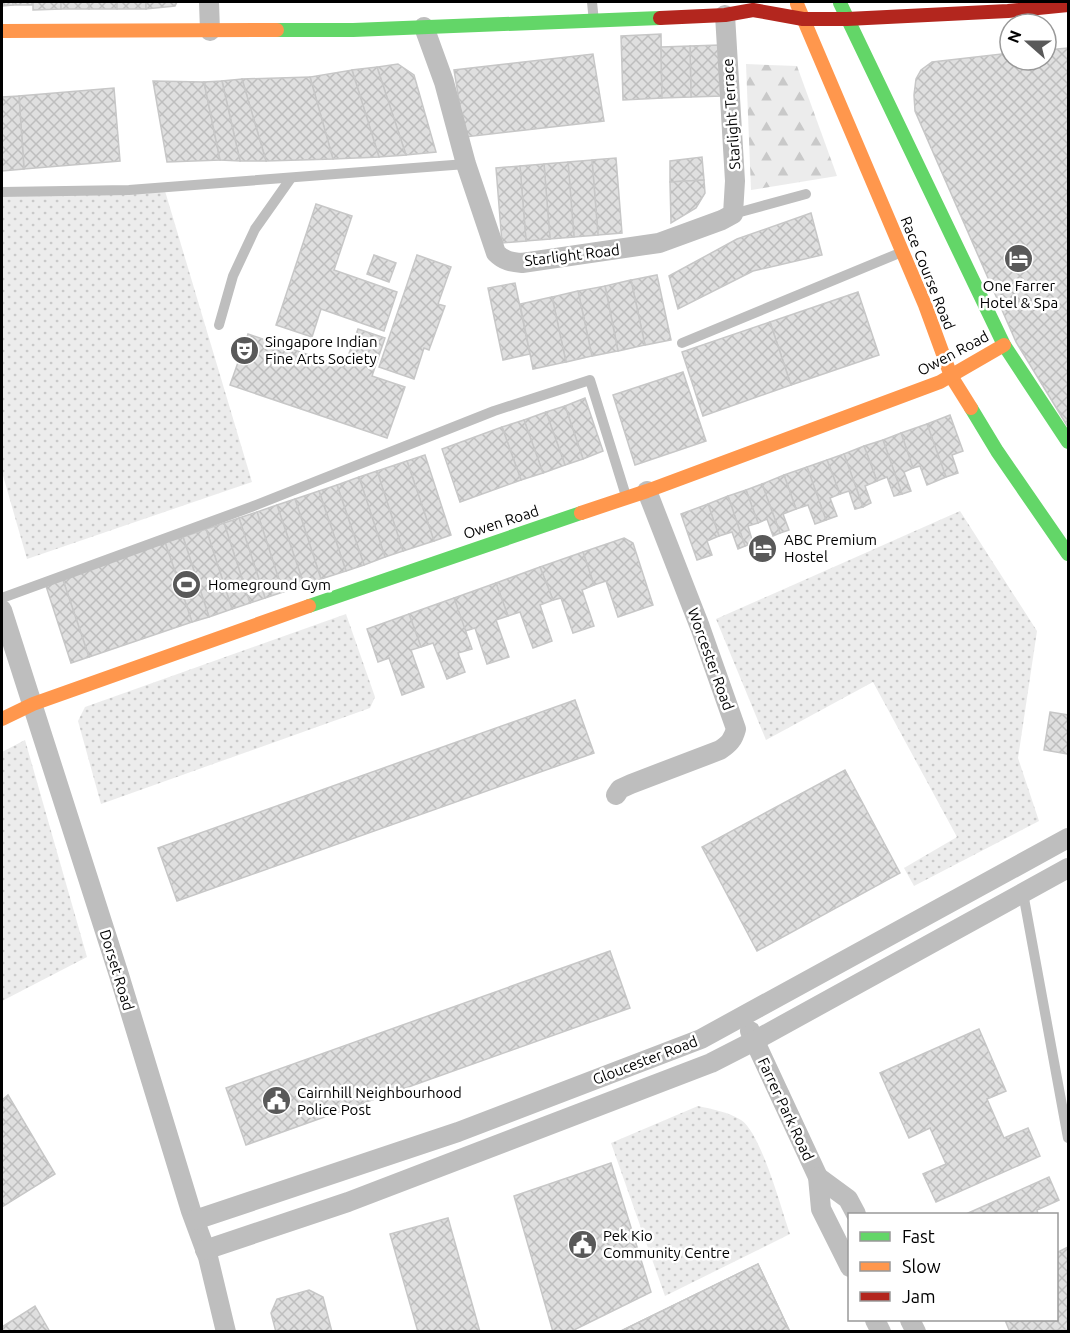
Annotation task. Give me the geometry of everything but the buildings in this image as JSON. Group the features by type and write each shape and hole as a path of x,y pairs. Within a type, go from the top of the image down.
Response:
{"street":[{"path":"209,2 210,31"},
{"path":"753,10 766,2"},
{"name":"Race Course Road","path":"796,2 902,252 951,376 998,451 1068,554"},
{"path":"839,2 1004,345 1068,442"},
{"path":"2,31 210,31 424,27 594,22 725,15 753,10 803,19 847,19 1008,11 1068,5"},
{"name":"Starlight Terrace","path":"725,15 735,182 733,214"},
{"name":"Starlight Road","path":"424,27 444,82 466,164 496,253 502,258 522,263 659,243 733,214"},
{"name":"Owen Road","path":"2,719 33,704 460,553 648,491 929,386 1004,345"},
{"name":"Worcester Road","path":"616,795 620,789 631,784 729,745 736,729 648,491"},
{"name":"Dorset Road","path":"2,610 205,1250 226,1332"},
{"name":"Gloucester Road","path":"195,1220 458,1132 701,1039 1068,838"},
{"name":"Gloucester Road","path":"205,1250 332,1207 711,1062 754,1041 1068,868"},
{"name":"Farrer Park Road","path":"744,1016 818,1177 821,1209 848,1265"},
{"name":"Farrer Park Road","path":"818,1177 848,1200 855,1213"}],"lane":[{"path":"592,2 594,22"},
{"path":"2,192 129,190 466,164"},
{"path":"219,325 233,276 255,229 291,178"},
{"name":"Starlight Road","path":"733,214 806,194"},
{"path":"682,344 902,252"},
{"path":"2,598 250,507 494,411 590,380 627,498"},
{"path":"1023,893 1068,1138"}],"green space":[{"path":"746,64 797,66 837,176 751,190"},
{"path":"165,191 252,482 27,559 2,472 2,197"},
{"path":"960,511 1037,631 1018,758 1039,821 914,886 904,868 957,837 873,682 766,740 716,619"},
{"path":"346,614 375,697 370,708 101,804 78,721 85,707"},
{"path":"25,740 87,957 2,1001 2,752"},
{"path":"698,1106 731,1115 741,1120 748,1128 763,1155 790,1234 665,1296 611,1143"}],"traffic: fast":[{"path":"840,3 1004,345 1068,442"},
{"path":"277,30 353,30 660,18"},
{"path":"971,408 997,451 1068,554"},
{"path":"309,606 581,513"}],"traffic: slow":[{"path":"797,4 925,305 951,376 971,408"},
{"path":"2,31 277,30"},
{"path":"581,513 647,491 940,382 1004,345"},
{"path":"2,719 33,704 309,606"}],"traffic: jam":[{"path":"660,18 725,15 753,10 803,19 847,19 1008,11 1068,5"}],"place":[{"name":"One Farrer Hotel & Spa","path":"1019,258"},
{"name":"Singapore Indian Fine Arts Society","path":"244,350"},
{"name":"ABC Premium Hostel","path":"763,548"},
{"name":"Homeground Gym","path":"187,584"},
{"name":"Cairnhill Neighbourhood Police Post","path":"276,1101"},
{"name":"Pek Kio Community Centre","path":"582,1244"}]}
